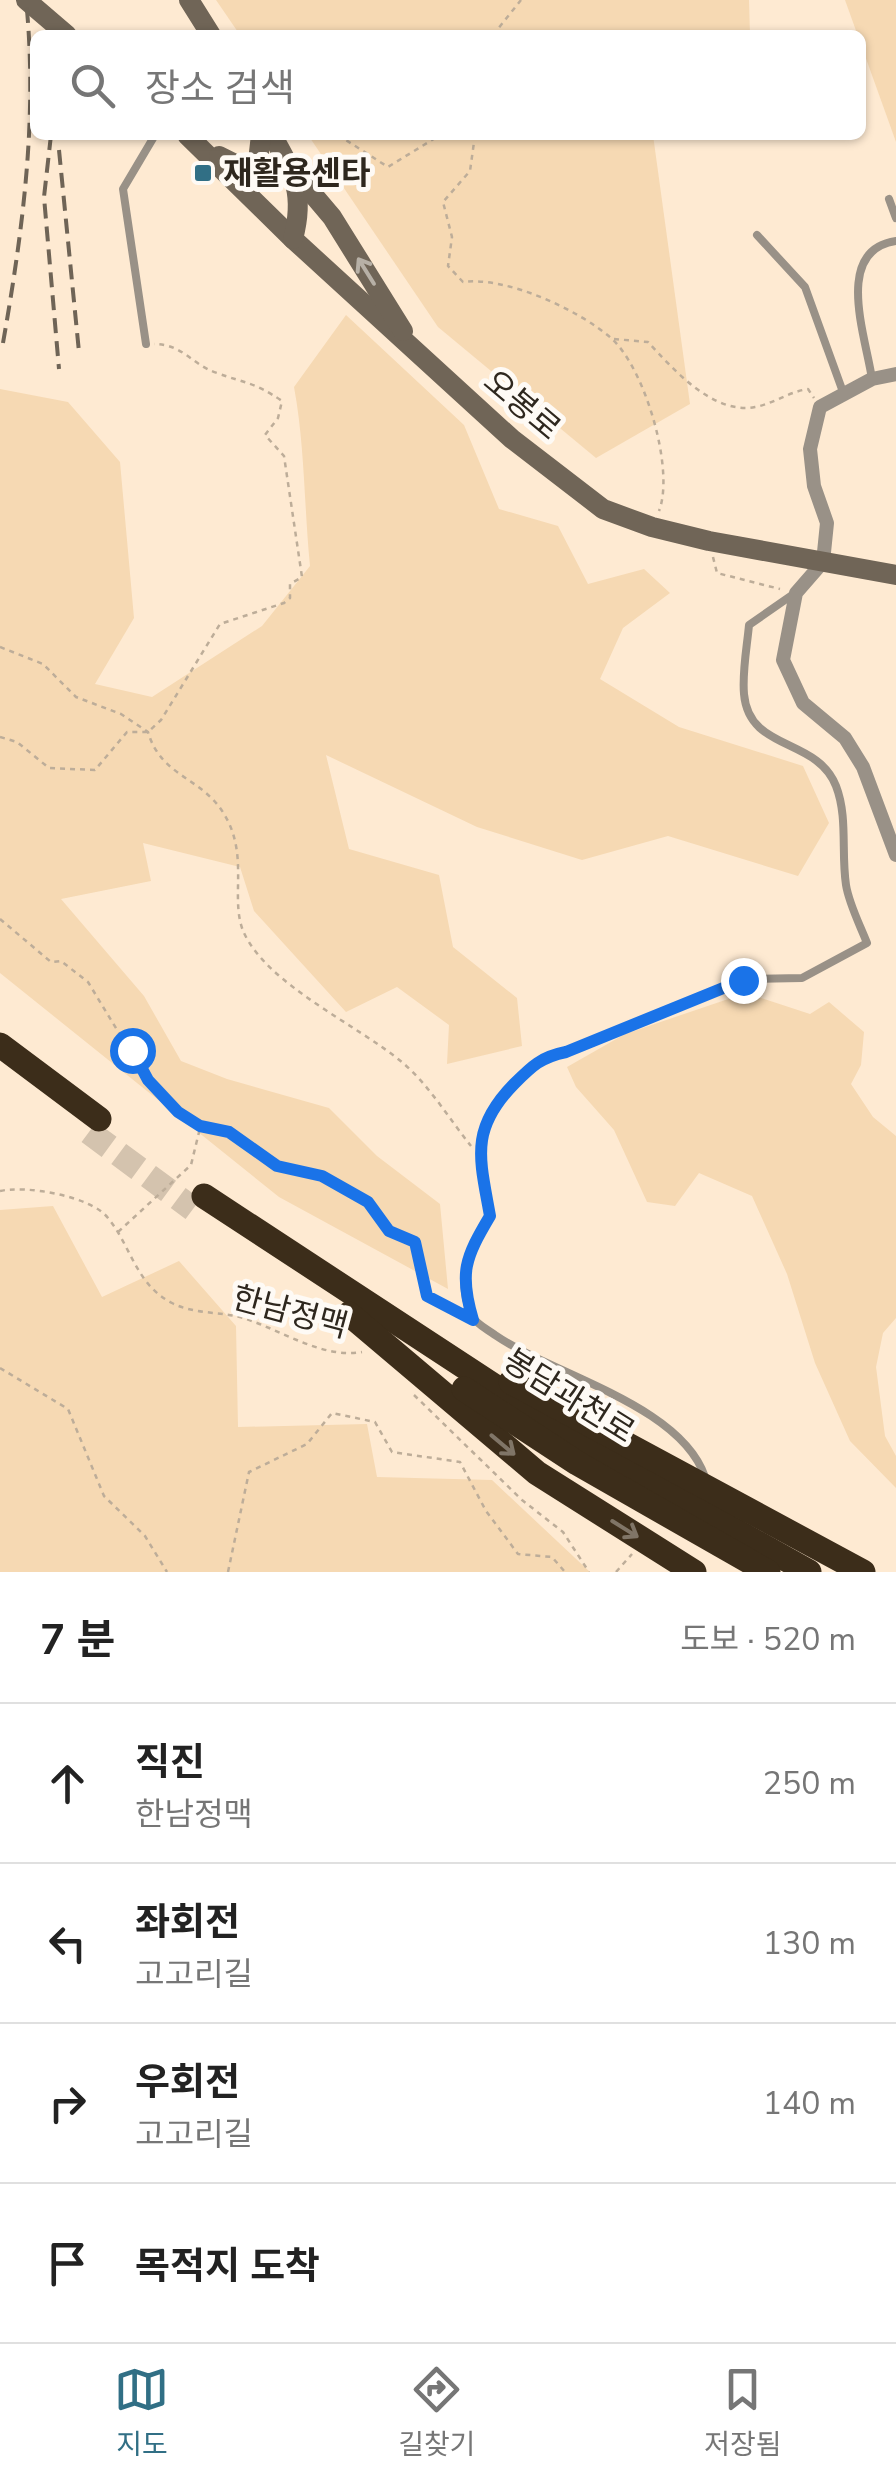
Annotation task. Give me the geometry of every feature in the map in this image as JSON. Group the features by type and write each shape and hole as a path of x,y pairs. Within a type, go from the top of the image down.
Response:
{"highway":[{"path":"0,1044 94,1125 0,1066"},
{"name":"봉담과천로","path":"198,1203 583,1456 768,1572"},
{"path":"353,1307 620,1439 863,1572"},
{"path":"353,1307 556,1486 689,1563"},
{"name":"봉담과천로","path":"583,1456 809,1572"}],"street":[{"path":"26,0 62,30"},
{"path":"189,0 207,30"},
{"path":"194,141 239,166 258,161 260,140"},
{"path":"275,140 292,171 332,216 417,354"},
{"name":"오봉로","path":"194,141 292,239 512,440 604,508 652,527 896,575"},
{"path":"292,171 301,209 292,239"},
{"path":"896,374 842,392 820,407 810,448 814,486 827,522 823,562 796,593 784,660 803,703 845,738 862,766 896,856"},
{"path":"706,1482 878,1572"}],"lane":[{"path":"146,344 123,190 152,140"},
{"path":"889,200 896,218"},
{"path":"757,235 804,287 842,392"},
{"path":"872,379 857,307 858,282 868,254 879,243 896,241"},
{"path":"690,1536 706,1482 699,1459 644,1409 507,1343 473,1320 462,1284 470,1250 490,1216 480,1157 482,1125 540,1058 566,1052 743,980 802,978 867,943 846,887 844,822 836,784 814,755 766,738 752,724 744,695 749,625 796,593"},
{"path":"678,1572 689,1563"}],"path":[{"path":"497,30 520,0"},
{"path":"346,140 388,167 432,140"},
{"path":"473,140 470,170 444,202 452,236 448,266 463,282 489,278 534,294 612,339 636,372 662,442 664,496 652,527"},
{"path":"612,339 648,342 674,370 718,403 754,408 784,392 808,389 820,407"},
{"path":"0,737 17,742 49,768 95,770 127,732 148,732 161,720 220,624 290,598 290,584 302,577 284,456 265,434 278,418 282,401 252,380 214,373 174,344 146,344"},
{"path":"0,647 43,664 76,697 121,714 148,732 155,754 216,800 237,834 243,931 252,944 281,980 406,1065 480,1157"},
{"path":"0,920 51,962 72,967 88,982 164,1100 200,1126 229,1132 277,1166 322,1176 368,1202 389,1231 415,1242 427,1296 473,1320"},
{"path":"118,1232 191,1166 200,1126"},
{"name":"한남정맥","path":"0,1191 17,1187 64,1196 105,1214 135,1270 171,1302 222,1316 242,1317 331,1350 348,1354 366,1351"},
{"path":"0,1368 68,1410 104,1496 144,1536 167,1572"},
{"path":"409,1390 522,1500 563,1532 589,1572"},
{"path":"228,1572 249,1472 307,1444 332,1413 374,1422 392,1452 460,1462 486,1511 518,1554 552,1557 564,1572"},
{"path":"616,1572 633,1553 644,1562"}],"shaded area":[{"path":"216,0 749,0 750,30 237,30"},
{"path":"845,0 896,0 896,142 866,58 866,30 856,30"},
{"path":"311,140 654,140 690,404 596,458 438,327"},
{"path":"346,315 464,425 499,509 558,526 588,584 644,569 670,593 623,628 600,679 679,727 803,766 829,823 798,876 668,836 582,860 477,827 326,755 349,849 439,875 453,947 517,998 522,1046 447,1064 449,1025 397,987 346,1012 254,911 240,867 143,843 151,881 61,899 144,996 181,1061 227,1079 329,1108 377,1156 440,1204 448,1289 279,1197 0,973 0,389 68,402 120,462 134,618 95,684 152,697 262,626 310,566 294,387"},
{"path":"746,993 810,1014 829,1002 864,1032 861,1065 851,1084 873,1117 896,1136 896,1318 883,1333 876,1367 885,1436 896,1456 896,1488 850,1441 815,1363 787,1274 752,1196 699,1173 675,1206 647,1202 614,1130 576,1087 567,1067 625,1034"},
{"path":"53,1206 102,1297 179,1261 236,1326 238,1427 367,1424 377,1477 492,1480 590,1572 0,1572 0,1210"}],"tunnel":[{"path":"89,1132 193,1209"}],"railway":[{"path":"3,343 17,258 29,129 26,0"},
{"path":"50,140 44,197 59,369"},
{"path":"59,150 79,352"}],"place":[{"name":"재활용센타","path":"203,173"}],"route":[{"path":"132,1050 148,1080 178,1112 200,1126 229,1132 277,1166 322,1176 368,1202 389,1231 415,1242 427,1296 473,1320 462,1284 470,1250 490,1216 480,1157 482,1125 505,1094 540,1058 566,1052 743,980"}]}
